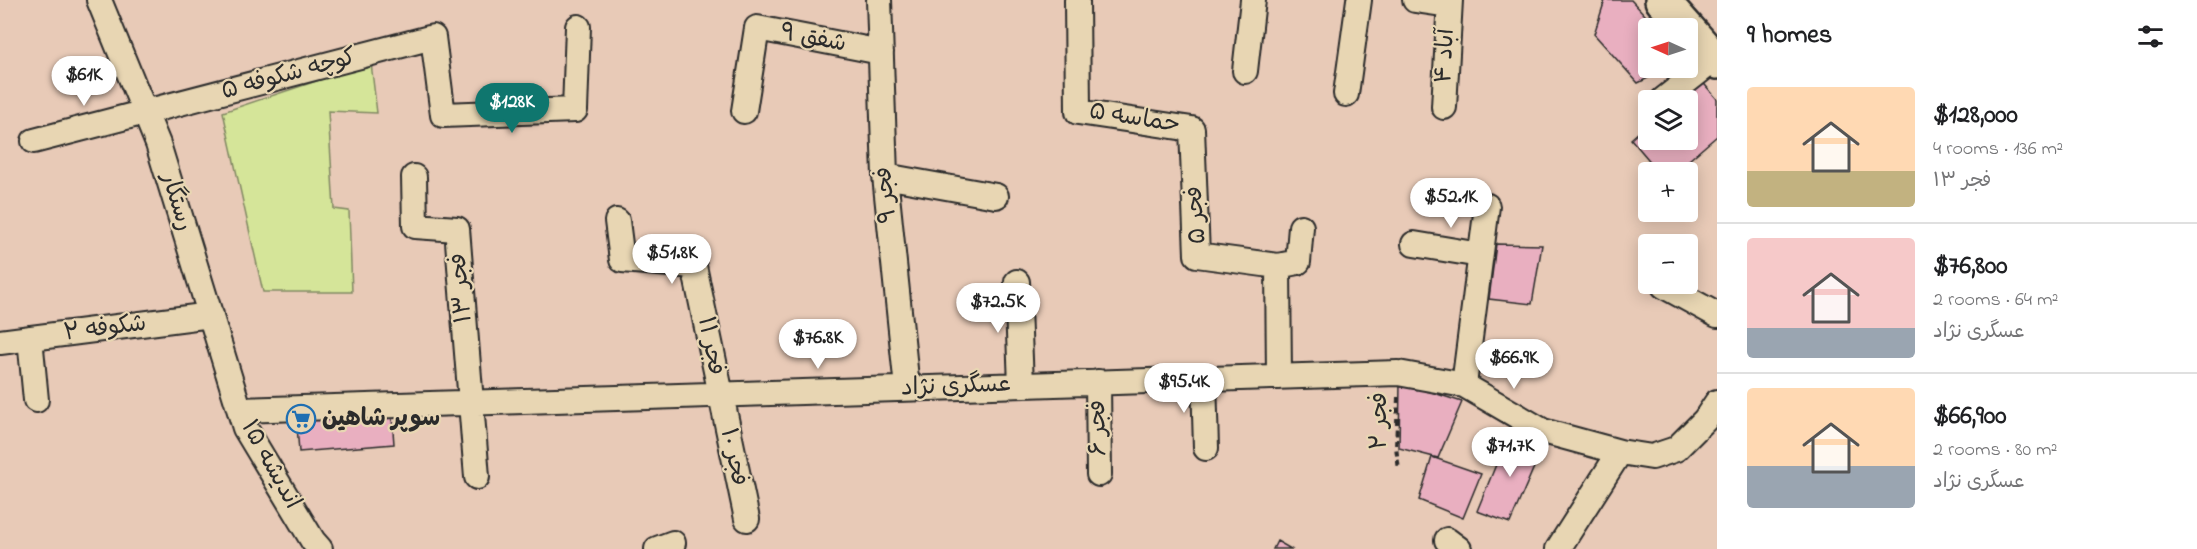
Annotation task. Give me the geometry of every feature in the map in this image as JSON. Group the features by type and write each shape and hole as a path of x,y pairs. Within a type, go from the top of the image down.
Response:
{"main road":[{"path":"1662,0 1678,18"},
{"path":"1686,0 1687,18"},
{"path":"1698,41 1716,61"}],"street":[{"name":"رستگار","path":"99,0 158,144 240,410"},
{"name":"فجر ۹","path":"879,0 885,176 907,388"},
{"name":"حماسه ۵","path":"1077,0 1078,112 1192,129"},
{"path":"1245,71 1253,0"},
{"path":"1347,94 1359,0"},
{"path":"1415,0 1449,2"},
{"name":"آباد ۴","path":"1443,106 1449,2"},
{"name":"کوچه شکوفه ۵","path":"34,141 433,37 443,116 575,110 578,27"},
{"name":"شفق ۹","path":"744,111 757,28 881,52"},
{"path":"1677,90 1716,61"},
{"name":"فجر ۵","path":"1192,129 1197,255 1278,266"},
{"path":"885,176 996,196"},
{"name":"فجر ۱۳","path":"414,177 415,226 457,229 472,402"},
{"path":"1464,385 1486,206"},
{"name":"فجر ۱۱","path":"617,221 622,260 694,266 720,394"},
{"path":"1279,377 1278,266 1298,262 1301,227"},
{"path":"1414,244 1480,255"},
{"path":"1017,282 1021,385"},
{"path":"1679,294 1717,315"},
{"name":"شکوفه ۲","path":"0,342 211,315"},
{"path":"30,338 36,400"},
{"name":"عسگری نژاد","path":"240,410 1398,373 1464,385 1543,431 1620,452 1652,457 1676,448 1713,418"},
{"path":"1204,379 1206,448"},
{"name":"فجر ۶","path":"1098,382 1099,474"},
{"name":"فجر ۱۰","path":"720,394 747,519"},
{"path":"472,402 477,477"},
{"name":"اندیشه ۱۵","path":"240,410 245,428 320,549"},
{"path":"1558,549 1620,452"}],"path":[{"name":"فجر ۲","path":"1398,373 1396,447 1399,470"}],"green space":[{"path":"371,63 377,113 328,111 334,209 349,211 352,292 263,292 223,112"}],"building":[{"path":"1605,0 1631,0 1648,18 1638,18 1638,78 1648,78 1638,83 1594,34"},
{"path":"1700,79 1717,99 1717,136 1687,162 1651,162 1640,150 1698,150 1698,90 1687,90"},
{"path":"1638,133 1638,147 1631,139"},
{"path":"1496,244 1542,245 1532,304 1489,299"},
{"path":"1400,382 1462,402 1438,458 1399,448"},
{"path":"391,405 394,444 299,452 296,412"},
{"path":"1509,433 1544,444 1510,523 1477,511"},
{"path":"1432,457 1481,474 1463,518 1419,500"},
{"path":"1277,541 1291,549 1273,549"}],"place":[{"name":"سوپر شاهین","path":"301,419"}]}
